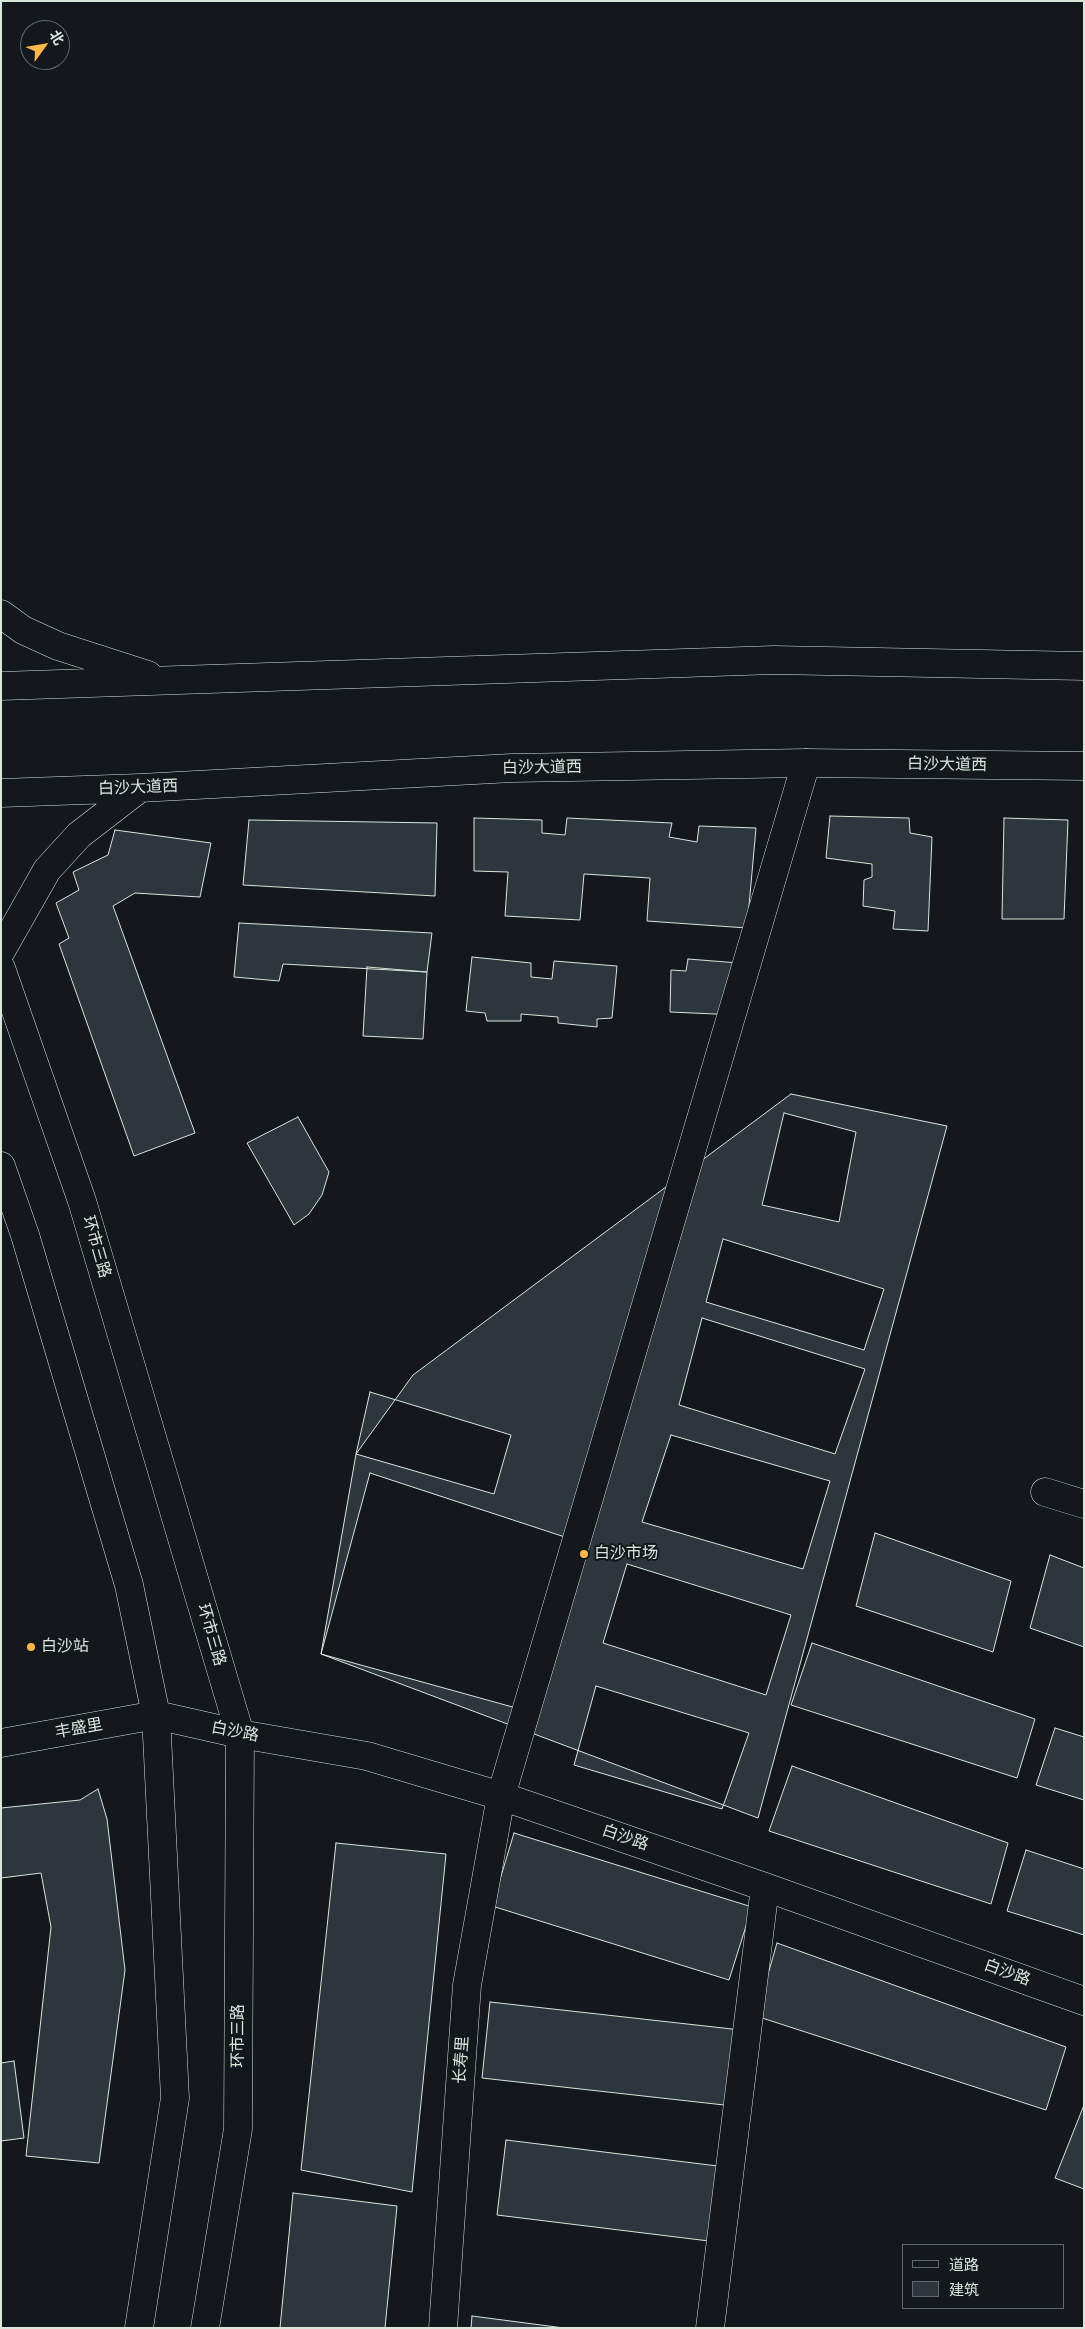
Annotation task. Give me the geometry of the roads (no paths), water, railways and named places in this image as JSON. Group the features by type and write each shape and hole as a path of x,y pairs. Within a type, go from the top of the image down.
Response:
{"main road":[{"path":"1,614 23,630 58,646 168,681"},
{"path":"1,686 774,660 1084,666"},
{"name":"白沙大道西","path":"1,793 140,788 512,768 806,763 1084,766"},
{"name":"长寿里","path":"443,2328 467,1985 501,1796 806,763"},
{"path":"1,951 46,870 79,835 140,788"},
{"name":"环市三路","path":"1,968 82,1201 240,1734 238,2130 205,2328"},
{"path":"1,1166 25,1235 129,1585 156,1715 175,2098 139,2328"},
{"path":"1045,1492 1084,1504"},
{"name":"白沙路","path":"156,1715 240,1734 367,1756 501,1796 1084,2000"},
{"name":"丰盛里","path":"1,1743 156,1715"},
{"path":"710,2328 765,1887"}],"place":[{"name":"白沙市场","path":"584,1554"},
{"name":"白沙站","path":"31,1647"}]}
